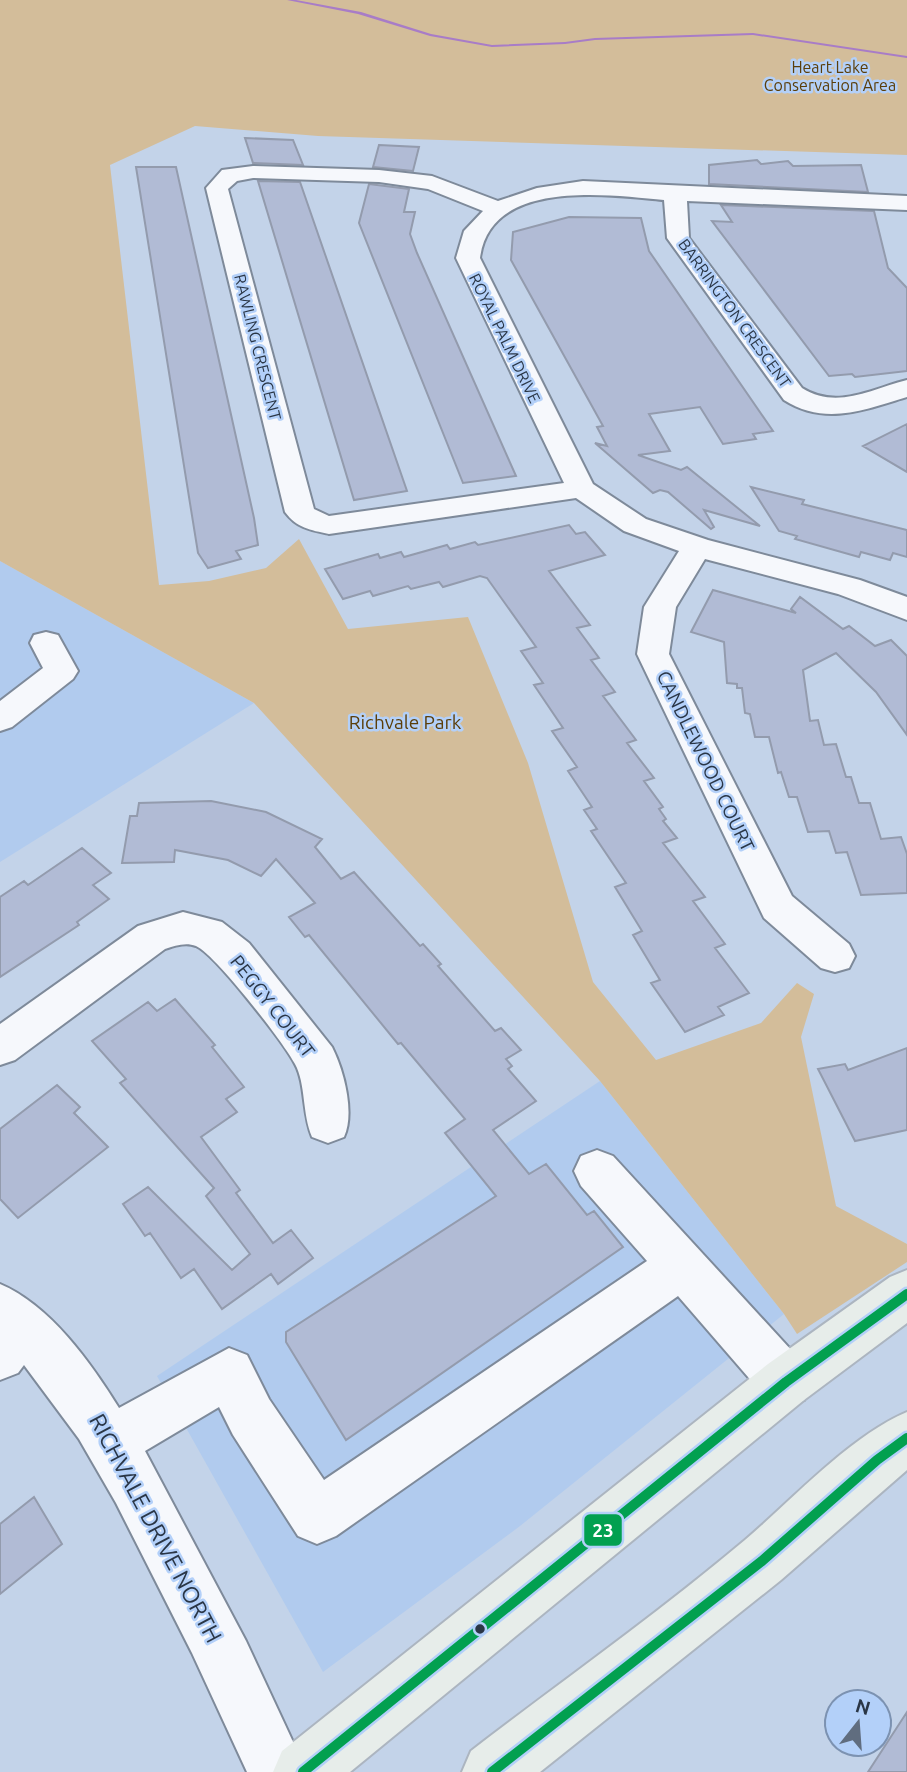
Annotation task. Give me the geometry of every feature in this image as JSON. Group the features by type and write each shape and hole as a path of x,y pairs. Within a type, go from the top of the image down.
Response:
{"main road":[{"path":"303,1772 786,1381 907,1294"},
{"path":"492,1772 762,1561 877,1460 907,1438"}],"street":[{"name":"RAWLING CRESCENT","path":"498,209 432,183 379,176 253,172 230,175 217,188 300,512 310,520 329,525 581,489"},
{"name":"ROYAL PALM DRIVE","path":"581,489 468,258 468,245 472,235 485,219 498,209 540,194 568,189 605,188 906,207"},
{"name":"BARRINGTON CRESCENT","path":"675,194 678,238 793,394 807,405 820,409 852,404 907,388"},
{"path":"581,489 635,525 697,547 849,587 888,600 907,610"},
{"name":"CANDLEWOOD COURT","path":"697,547 660,607 653,654 778,907 835,956"},
{"path":"0,719 61,671 46,643"},
{"name":"PEGGY COURT","path":"0,1047 152,937 183,928 208,933 234,954 317,1060 328,1124"},
{"path":"597,1171 786,1381"},
{"path":"112,1441 229,1373 251,1417 317,1517 682,1265"},
{"name":"RICHVALE DRIVE NORTH","path":"8,1331 78,1388 112,1441 229,1664 277,1772"}],"shaded area":[{"path":"0,561 254,703 0,862"},
{"path":"600,1081 784,1314 520,1526 323,1672 157,1376"}],"green space":[{"name":"Richvale Park","path":"0,0 907,0 907,155 318,136 195,126 110,165 159,585 209,581 266,568 299,539 348,629 468,617 528,763 593,982 656,1060 761,1023 797,983 814,994 801,1037 836,1206 907,1244 907,1262 797,1334 600,1081 254,703 0,561"}],"building":[{"path":"245,138 293,140 303,165 253,163"},
{"path":"379,145 419,147 413,171 373,167"},
{"path":"757,160 761,164 788,161 793,166 861,165 868,192 709,184 709,165"},
{"path":"136,167 176,167 254,518 258,545 236,551 241,559 208,568 198,553"},
{"path":"258,181 300,182 407,491 354,500"},
{"path":"369,184 409,189 404,212 415,212 410,234 417,253 516,476 463,483 359,223"},
{"path":"721,205 874,211 888,268 907,288 907,371 855,377 852,374 829,376 712,221 732,222"},
{"path":"569,217 641,218 649,251 773,431 753,434 756,439 723,444 700,407 649,414 670,451 638,455 681,470 687,467 760,526 704,510 714,527 711,529 668,492 660,490 653,493 595,443 607,446 597,427 603,426 511,260 513,232"},
{"path":"907,424 907,472 863,446"},
{"path":"751,487 804,500 802,504 907,530 907,557 893,553 890,560 861,552 859,557 795,539 797,536 779,531"},
{"path":"569,525 576,534 585,532 605,555 549,571 590,625 577,628 599,658 591,660 615,692 603,696 636,740 627,743 654,778 644,781 663,807 659,809 666,819 663,821 677,838 663,843 705,897 693,901 725,944 715,948 749,993 718,1007 724,1015 685,1032 651,983 660,980 633,935 642,931 615,887 626,883 591,831 597,829 584,810 592,807 568,771 577,767 552,731 563,728 534,685 543,683 521,651 536,647 487,578 480,576 443,587 439,582 411,589 408,586 373,596 370,591 343,599 325,569 378,554 380,558 401,552 404,557 447,545 450,549 475,542 478,545"},
{"path":"713,590 796,613 791,609 800,597 843,629 849,626 875,646 891,640 907,656 907,735 876,692 836,653 803,670 810,721 818,720 824,745 836,744 846,777 851,777 859,803 870,803 881,839 901,837 907,854 907,893 861,895 847,852 836,853 829,831 808,832 797,797 789,797 781,772 778,773 769,737 755,737 750,714 745,713 742,688 737,688 737,684 727,683 724,642 691,632"},
{"path":"211,801 266,812 322,839 315,847 341,879 354,872 420,946 423,944 441,964 438,966 495,1031 501,1028 521,1050 506,1059 512,1066 508,1069 536,1101 493,1130 529,1174 546,1164 587,1215 594,1211 623,1247 346,1440 286,1342 286,1332 496,1196 445,1133 465,1119 401,1043 398,1044 309,935 305,937 289,917 315,903 276,859 261,876 228,860 175,850 174,862 122,863 130,816 137,816 139,803"},
{"path":"82,848 111,873 93,885 109,899 77,922 79,925 0,977 0,897 24,881 28,885"},
{"path":"175,999 215,1045 212,1047 244,1087 226,1099 237,1112 201,1137 240,1190 236,1193 273,1243 291,1230 313,1258 278,1284 271,1274 222,1309 194,1269 181,1278 150,1233 145,1236 123,1204 148,1187 232,1270 250,1254 206,1196 214,1188 120,1083 126,1079 92,1041 148,1002 157,1011"},
{"path":"907,1048 907,1130 855,1141 818,1069 845,1064 848,1070"},
{"path":"57,1085 80,1107 74,1113 108,1147 18,1218 0,1199 0,1129"},
{"path":"34,1497 62,1544 0,1594 0,1524"},
{"path":"907,1712 907,1772 868,1772 877,1758 893,1758 893,1734"}],"waterway":[{"path":"289,0 359,13 430,35 492,46 595,39 753,34 907,57"}],"transit line":[{"name":"23","path":"303,1772 786,1382 907,1294"},
{"name":"23","path":"492,1772 762,1561 877,1460 907,1438"}],"park label":[{"name":"Heart Lake Conservation Area","path":"830,76"}]}
